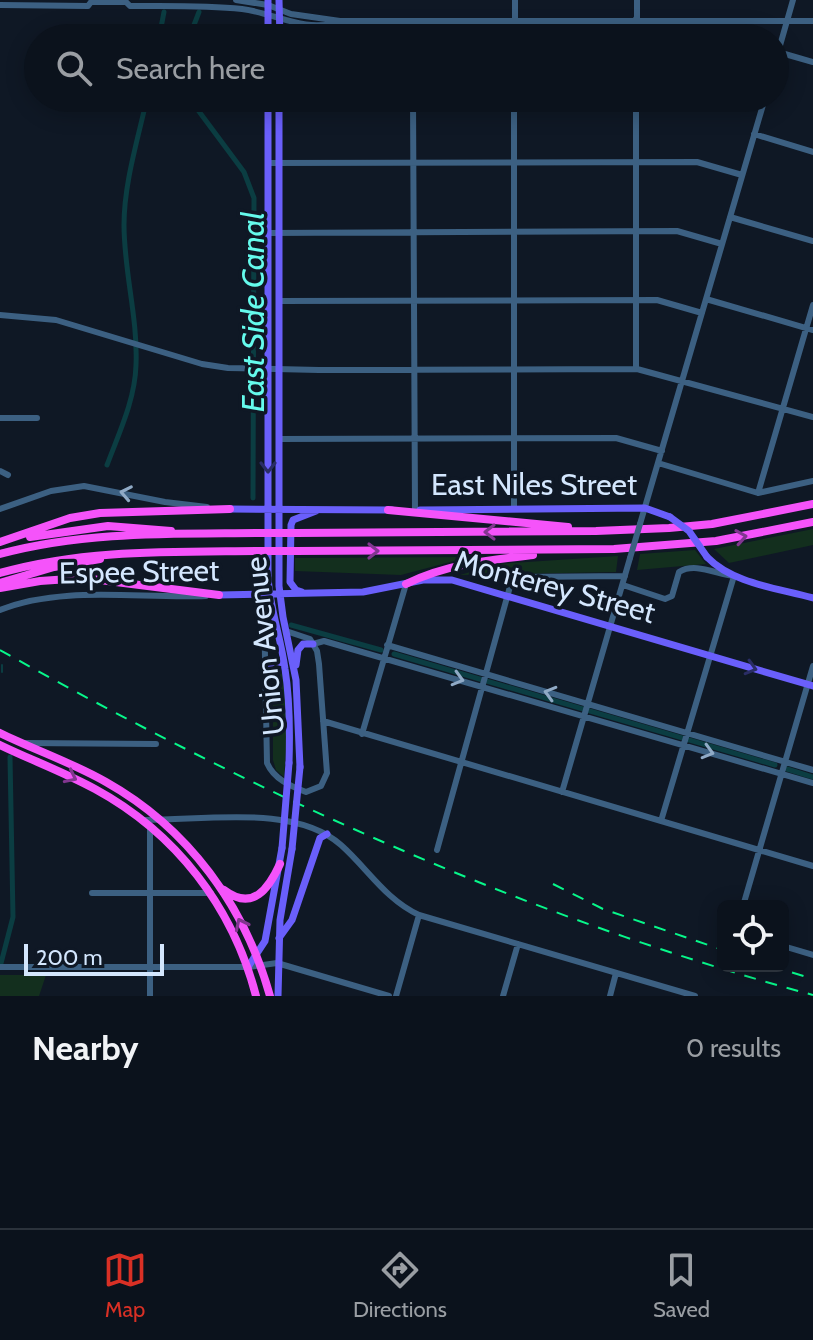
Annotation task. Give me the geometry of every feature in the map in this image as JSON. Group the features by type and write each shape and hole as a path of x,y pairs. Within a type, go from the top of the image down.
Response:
{"highway":[{"path":"0,554 77,539 183,533 596,531 712,524 813,504"},
{"path":"0,542 70,518 100,513 230,509"},
{"path":"388,510 596,531"},
{"path":"0,573 61,559 140,553 580,550 684,545 813,522"},
{"path":"0,542 84,527 159,528 183,533"},
{"path":"406,584 423,575 467,563 580,550"},
{"path":"0,586 54,567 140,553"},
{"path":"0,586 84,578 219,595"},
{"path":"0,733 103,780 133,798 161,821 204,864 221,887 261,967 270,996"},
{"path":"0,744 94,789 150,826 183,857 211,893 230,925 248,967 256,996"},
{"path":"221,887 236,897 256,896 269,887 280,864"}],"main road":[{"path":"279,0 280,24"},
{"name":"Union Avenue","path":"268,112 263,369 280,595 295,672 300,767 279,938 278,996"},
{"name":"Union Avenue","path":"248,967 265,941 280,864 289,763 290,716 284,663 269,595 279,439 279,112"},
{"name":"East Niles Street","path":"230,509 645,508 670,517 689,531 707,557 734,576 813,598"},
{"path":"318,510 293,520 291,525 290,582 296,590 320,594"},
{"name":"Monterey Street","path":"280,595 363,592 443,579 810,685"},
{"name":"Espee Street","path":"219,595 280,595"},
{"path":"295,672 298,650 303,644 313,644"},
{"path":"267,667 274,661 284,663"},
{"path":"0,744 19,743"},
{"path":"279,938 292,920 320,838 327,834"}],"street":[{"path":"236,0 291,14 340,21 813,21"},
{"path":"515,0 515,24"},
{"path":"636,24 637,0"},
{"path":"786,24 793,0"},
{"path":"0,5 88,6 90,1 127,1 130,6 240,9 268,6"},
{"path":"268,6 280,19 301,24"},
{"path":"332,24 340,21"},
{"path":"789,55 813,62"},
{"path":"413,112 415,510"},
{"path":"514,112 514,509"},
{"path":"636,112 636,369"},
{"path":"562,792 760,112"},
{"path":"754,134 813,152"},
{"path":"268,163 697,162 742,175"},
{"path":"730,217 813,241"},
{"path":"268,233 677,231 722,244"},
{"path":"706,299 810,329"},
{"path":"279,301 657,300 702,313"},
{"path":"758,493 810,329 813,305"},
{"path":"0,315 56,320 202,364 247,369 636,369 813,417"},
{"path":"0,418 37,418"},
{"path":"279,439 616,438 662,451"},
{"path":"658,463 758,493 813,481"},
{"path":"0,471 8,475"},
{"path":"0,509 51,491 84,486 165,502 230,509"},
{"path":"623,585 665,599 672,596 679,572 686,568 734,576 661,821"},
{"path":"437,850 513,580 524,577 625,576"},
{"path":"362,734 406,584"},
{"name":"Espee Street","path":"0,610 47,597 219,595"},
{"name":"Union Avenue","path":"269,595 264,605 267,763 270,771 282,781 306,792 315,790 325,781 323,721"},
{"path":"286,631 310,639 313,644 319,664 323,721 813,866"},
{"path":"313,644 324,641 383,657 813,783"},
{"path":"387,645 813,770"},
{"path":"745,900 810,685 813,666"},
{"path":"19,743 156,744"},
{"path":"142,820 282,819 304,823 327,834 349,852 391,898 419,915 695,996"},
{"path":"150,826 150,996"},
{"path":"92,893 211,893"},
{"path":"396,996 419,915"},
{"path":"503,996 518,944"},
{"path":"789,948 813,955"},
{"path":"4,967 261,967 277,963 389,996"},
{"path":"610,996 616,973"}],"green space":[{"path":"813,529 813,545 729,563 714,549"},
{"path":"695,550 706,564 637,570 640,554"},
{"path":"618,556 616,572 460,575 498,564"},
{"path":"469,557 401,575 295,571 295,558"},
{"path":"276,665 281,672 286,700 284,777 276,770 273,760 273,667"},
{"path":"0,975 46,975 39,996 0,996"}],"waterway":[{"path":"162,24 164,12"},
{"name":"East Side Canal","path":"194,24 199,12"},
{"path":"107,465 126,416 135,378 136,347 124,225 126,193 144,112"},
{"name":"East Side Canal","path":"199,112 244,172 254,198 253,498"},
{"name":"East Side Canal","path":"291,625 381,650"},
{"name":"East Side Canal","path":"394,654 775,765"},
{"path":"2,665 2,672"},
{"path":"0,967 13,917 10,757"},
{"name":"East Side Canal","path":"787,769 813,777"}],"railway":[{"path":"0,650 195,754 396,848 602,929 813,995"},
{"path":"553,884 603,909 717,948"},
{"path":"789,972 813,979"}]}
